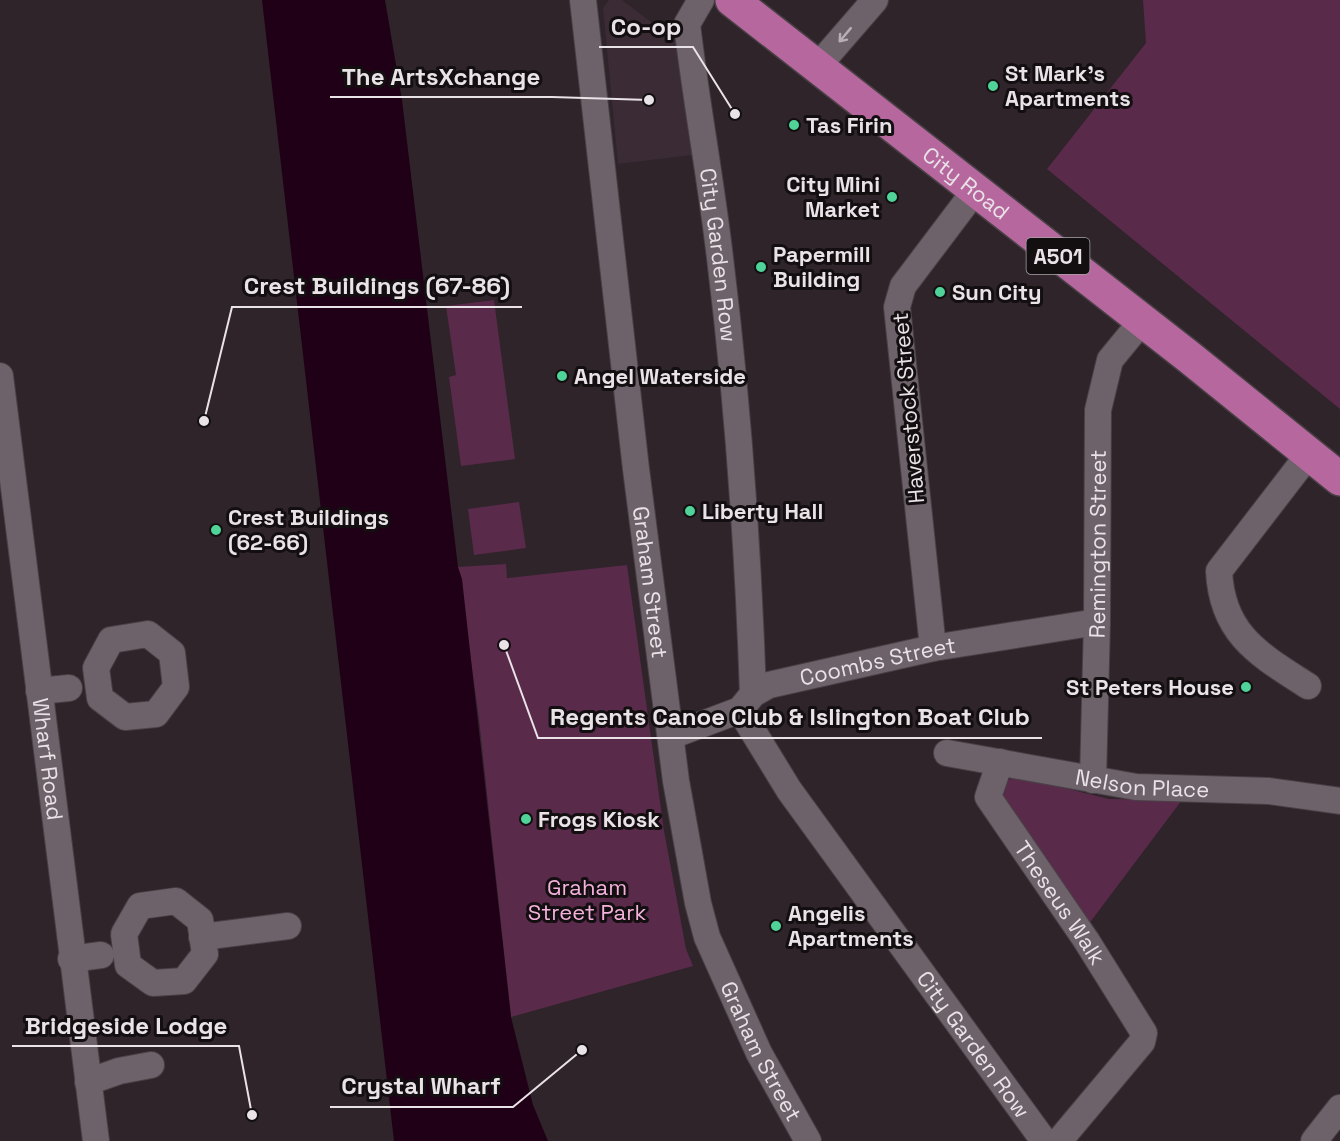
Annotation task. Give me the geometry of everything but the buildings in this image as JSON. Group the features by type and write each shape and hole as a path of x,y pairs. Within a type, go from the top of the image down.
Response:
{"highway":[{"name":"City Road","path":"732,0 1340,479"}],"street":[{"name":"Graham Street","path":"583,0 636,469 671,736 696,892 707,937 759,1053 808,1141"},
{"name":"City Garden Row","path":"701,0 687,24 720,257 738,426 751,615 746,702 789,790 1044,1141"},
{"path":"817,67 875,0"},
{"name":"Haverstock Street","path":"933,648 897,307 903,286 974,192"},
{"name":"Remington Street","path":"1093,780 1098,622 1098,410 1110,360 1142,321"},
{"name":"Wharf Road","path":"0,376 71,959 96,1141"},
{"path":"1308,686 1256,652 1240,635 1220,594 1219,571 1309,454"},
{"name":"Coombs Street","path":"671,736 746,702 769,685 933,648 1098,622"},
{"path":"39,691 82,686"},
{"name":"Nelson Place","path":"946,753 1136,787 1269,791 1340,801"},
{"name":"Theseus Walk","path":"1000,762 988,797 1086,940 1144,1034 1142,1042 1059,1141"},
{"path":"71,959 112,953 153,983 184,981 205,954 200,920 176,901 140,906 112,953"},
{"path":"202,937 288,926"},
{"path":"88,1082 119,1071 151,1065"},
{"path":"1314,1141 1340,1108"}],"shaded area":[{"path":"262,0 385,0 402,100 458,567 462,579 511,1017 533,1105 548,1141 394,1141"},
{"path":"609,0 622,0 680,44 692,155 618,164 603,8"}],"green space":[{"path":"1143,0 1340,0 1340,409 1047,169 1146,43"},
{"path":"494,300 515,459 461,466 449,377 456,375 446,306"},
{"path":"519,502 526,548 474,555 468,509"},
{"name":"Graham Street Park","path":"506,564 507,578 627,565 664,831 686,949 693,966 511,1017 479,719 458,567"},
{"path":"1016,776 1109,799 1182,800 1085,929 1007,816 1001,793 1007,781"}],"place":[{"name":"St Mark's Apartments","path":"993,86"},
{"name":"The ArtsXchange","path":"649,100"},
{"name":"Co-op","path":"735,114"},
{"name":"Tas Firin","path":"794,125"},
{"name":"City Mini Market","path":"892,197"},
{"name":"Papermill Building","path":"761,267"},
{"name":"Sun City","path":"940,292"},
{"name":"Angel Waterside","path":"562,376"},
{"name":"Crest Buildings (67-86)","path":"204,421"},
{"name":"Liberty Hall","path":"690,511"},
{"name":"Crest Buildings (62-66)","path":"216,530"},
{"name":"Regents Canoe Club & Islington Boat Club","path":"504,645"},
{"name":"St Peters House","path":"1246,687"},
{"name":"Frogs Kiosk","path":"526,819"},
{"name":"Angelis Apartments","path":"776,926"},
{"name":"Crystal Wharf","path":"582,1050"},
{"name":"Bridgeside Lodge","path":"252,1115"}]}
